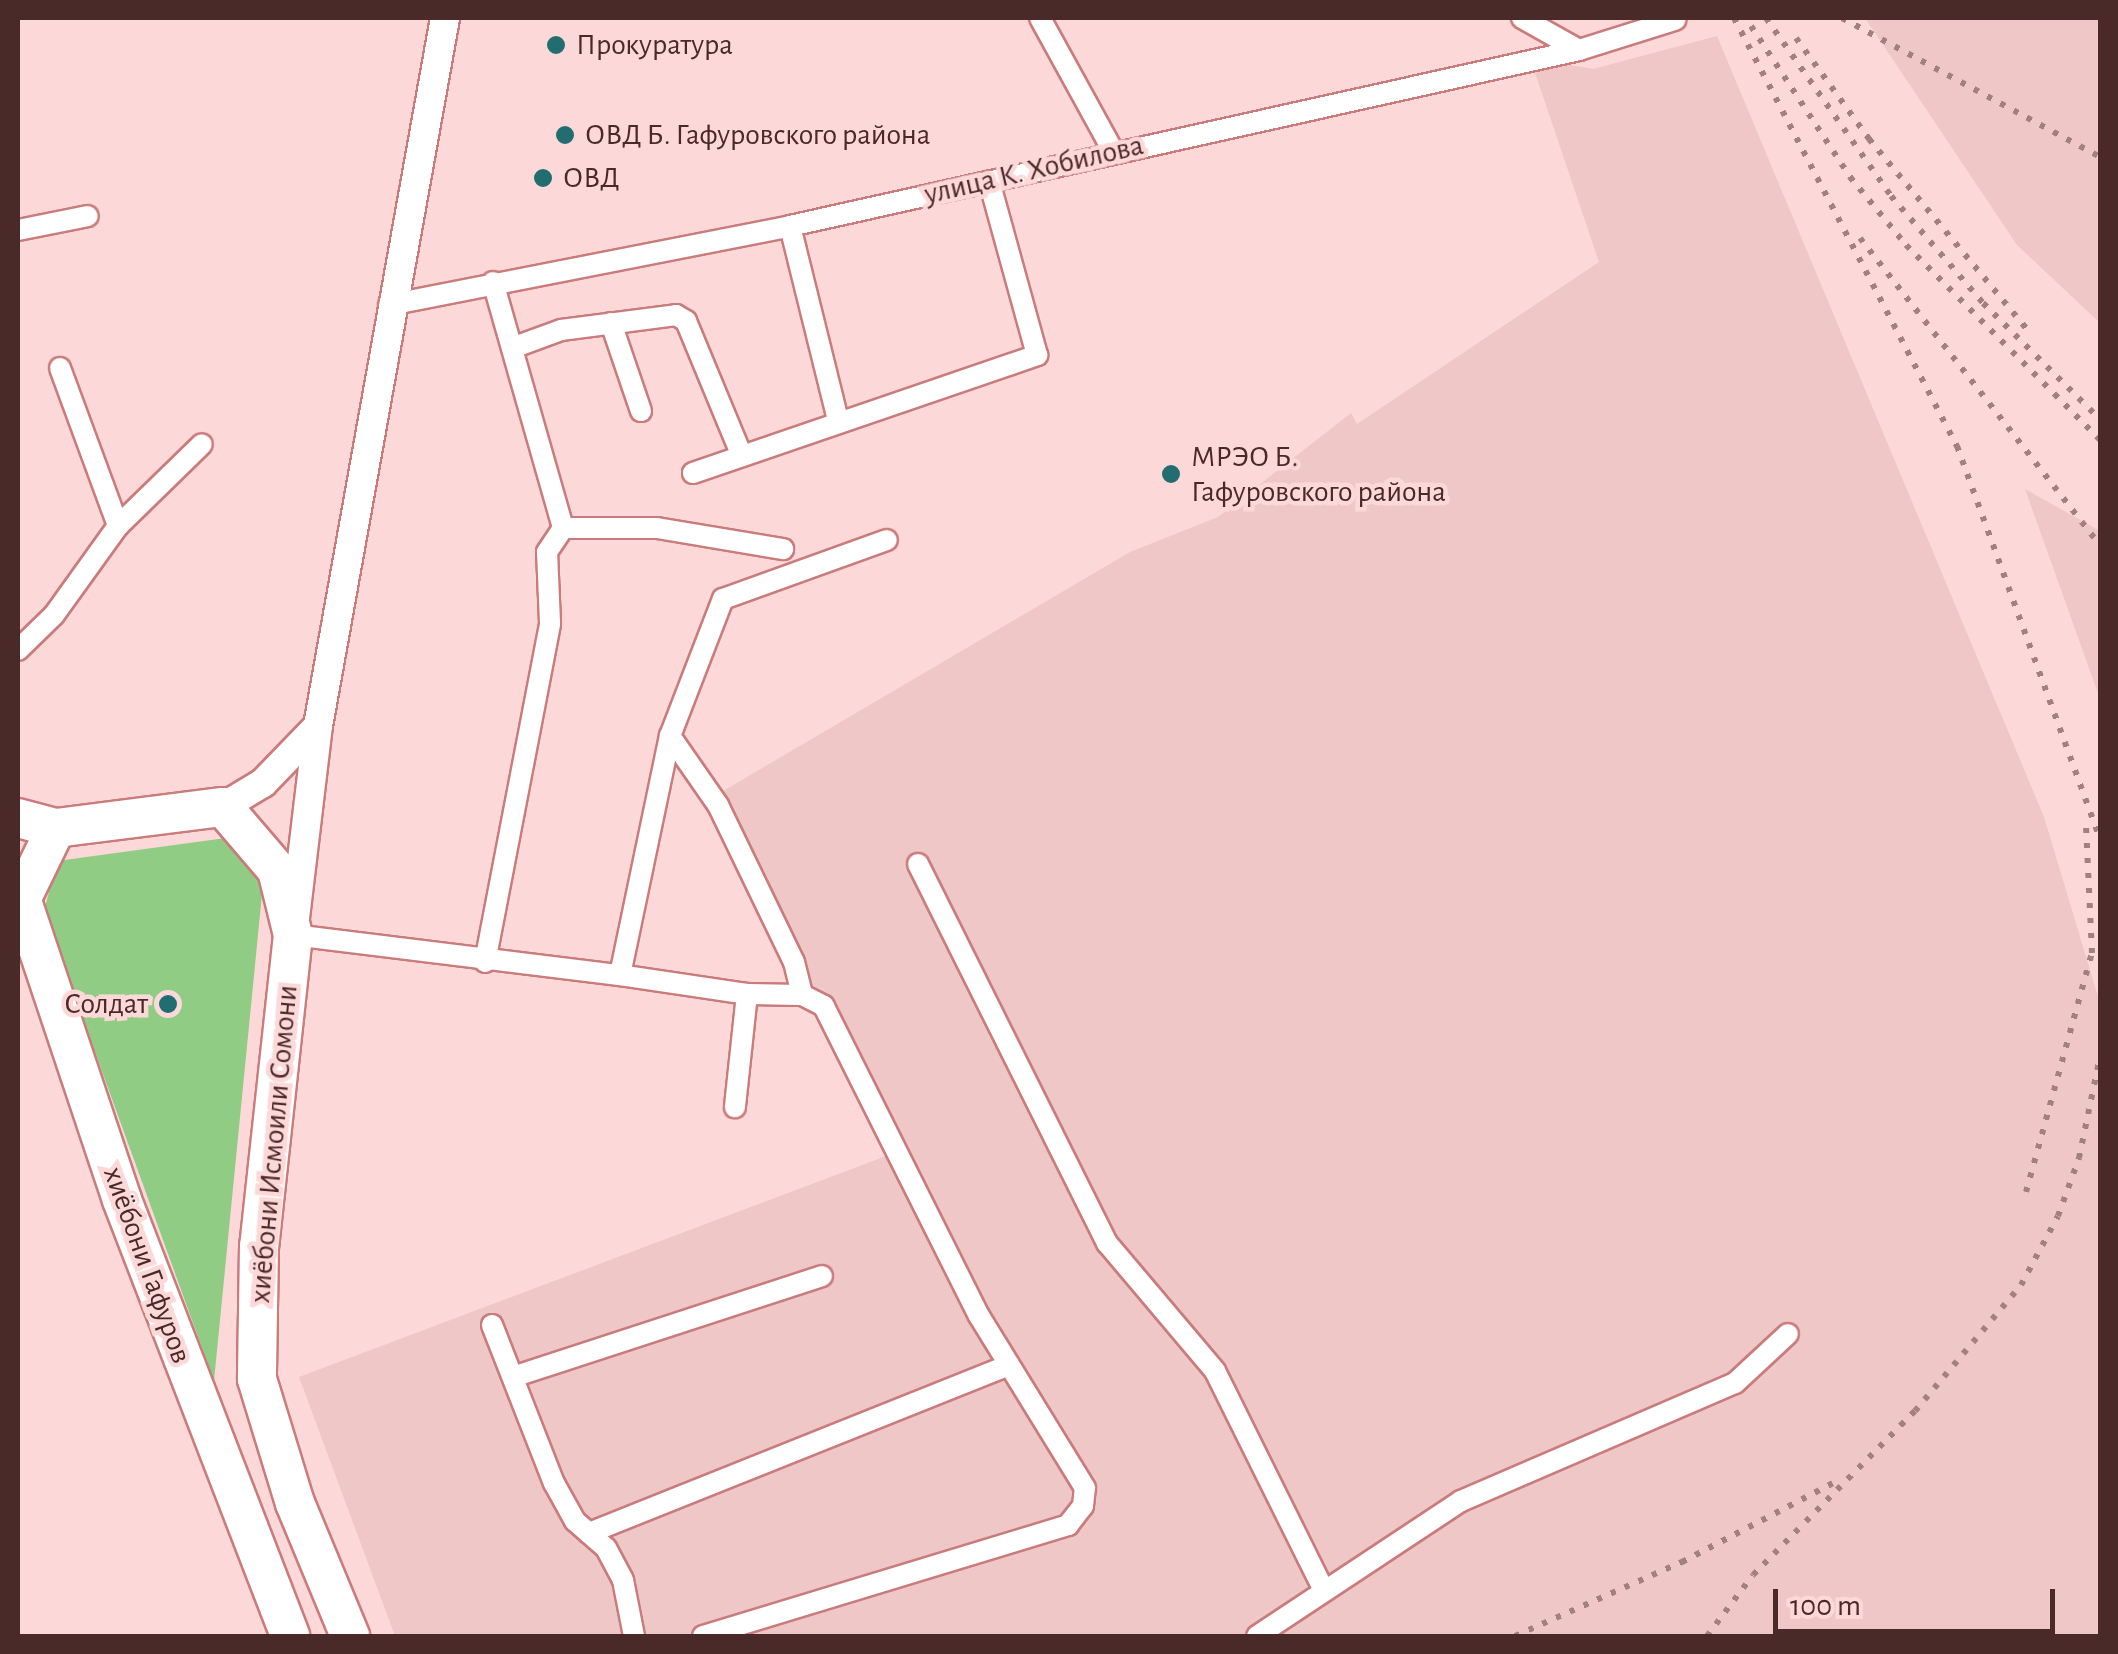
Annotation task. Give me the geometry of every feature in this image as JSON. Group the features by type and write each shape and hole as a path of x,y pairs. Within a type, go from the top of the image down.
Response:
{"highway":[{"path":"18,818 56,828 223,806 277,870 293,935"},
{"path":"21,916 56,828"},
{"name":"хиёбони Гафуров","path":"21,916 290,1636"},
{"name":"хиёбони Исмоили Сомони","path":"293,935 259,1246 258,1380 295,1503 350,1636"}],"street":[{"path":"445,18 389,305 318,726 293,935 747,994 802,995 824,1006 1009,1365 1085,1488 1083,1506 1068,1524 704,1636"},
{"path":"1040,18 1113,151"},
{"path":"1522,18 1579,50"},
{"name":"улица К. Хобилова","path":"389,305 790,226 1579,50 1674,20"},
{"path":"692,473 1037,355 989,181"},
{"path":"18,230 88,216"},
{"path":"790,226 838,420"},
{"path":"485,962 550,623 547,552 563,528 493,282"},
{"path":"512,348 561,330 665,315 686,322 742,456"},
{"path":"611,323 641,411"},
{"path":"60,368 118,526"},
{"path":"18,650 54,615 118,526 202,444"},
{"path":"563,528 657,528 783,550"},
{"path":"620,975 670,736 722,599 887,540"},
{"path":"223,806 262,784 318,726"},
{"path":"670,736 718,805 794,962 802,995"},
{"path":"918,864 1107,1243 1215,1371 1323,1590"},
{"path":"735,1107 747,994"},
{"path":"513,1377 822,1276"},
{"path":"492,1325 554,1483 589,1533 606,1548 623,1580 634,1636"},
{"path":"1257,1636 1323,1590 1509,1475 1735,1383 1788,1334"},
{"path":"589,1533 1009,1365"}],"shaded area":[{"path":"1865,18 2100,18 2100,323 2017,245"},
{"path":"1717,36 2044,817 2100,1003 2100,1636 395,1636 299,1377 889,1155 713,797 1130,552 1218,517 1351,413 1357,424 1599,262 1530,58 1593,69"},
{"path":"2025,489 2100,531 2100,699"}],"green space":[{"path":"233,837 263,884 214,1381 44,911 57,861"}],"railway":[{"path":"1734,18 1957,446 2100,839"},
{"path":"1766,18 1891,196 1983,303 2100,419"},
{"path":"1842,18 2100,157"},
{"path":"1751,26 1850,177 1906,245 2100,440"},
{"path":"1796,38 1869,139 2026,328"},
{"path":"1860,238 2100,545"},
{"path":"2026,1192 2092,953 2086,826"},
{"path":"1707,1636 1753,1575 1915,1411 2021,1285 2058,1216 2079,1158 2100,1057"},
{"path":"1515,1636 1682,1562 1833,1483"}],"place":[{"name":"Прокуратура","path":"556,45"},
{"name":"ОВД Б. Гафуровского района","path":"565,135"},
{"name":"ОВД","path":"543,178"},
{"name":"МРЭО Б. Гафуровского района","path":"1171,474"},
{"name":"Солдат","path":"168,1004"}]}
